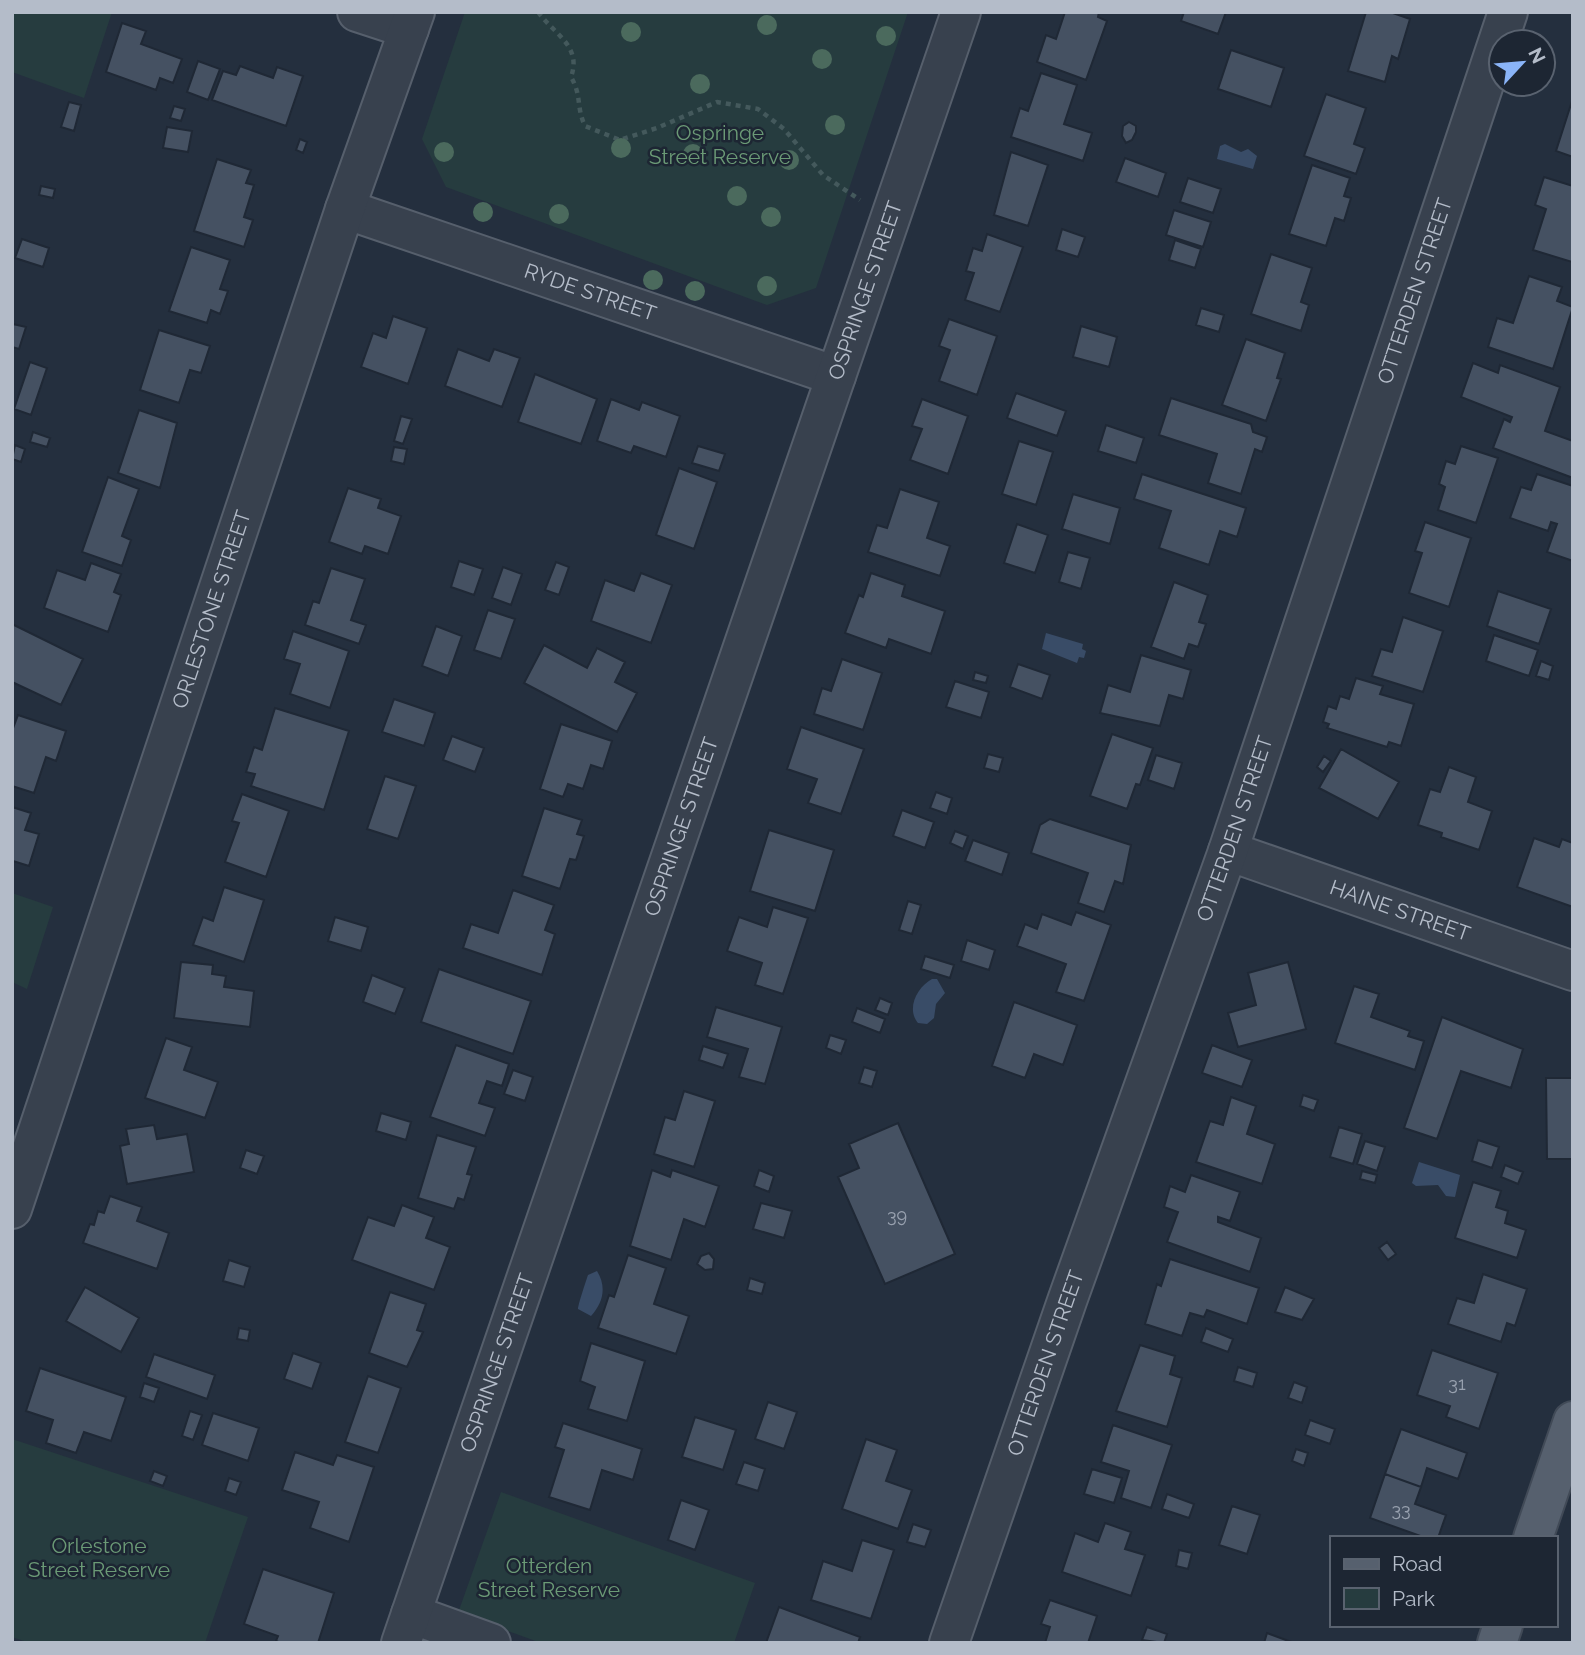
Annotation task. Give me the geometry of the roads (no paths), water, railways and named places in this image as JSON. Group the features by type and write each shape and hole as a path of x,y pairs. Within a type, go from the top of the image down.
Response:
{"main road":[{"path":"1534,1536 1573,1421"}],"street":[{"path":"357,12 412,21"},
{"name":"OSPRINGE STREET","path":"406,1628 961,12"},
{"name":"OTTERDEN STREET","path":"949,1643 1071,1288 1228,851 1508,12"},
{"name":"ORLESTONE STREET","path":"12,1209 345,209 412,21"},
{"name":"RYDE STREET","path":"345,209 836,376"},
{"name":"HAINE STREET","path":"1228,851 1573,971"},
{"path":"406,1628 491,1643"}],"water":[{"path":"1225,144 1241,152 1248,149 1257,156 1253,169 1217,159 1220,146"},
{"path":"1046,633 1083,644 1082,649 1086,651 1084,658 1079,657 1077,663 1042,649"},
{"path":"932,979 937,979 945,993 936,1004 934,1018 927,1024 918,1023 913,1005 922,987"},
{"path":"1419,1162 1460,1175 1455,1197 1446,1196 1438,1185 1416,1186 1412,1183"},
{"path":"597,1271 603,1289 598,1306 591,1316 578,1309 588,1275"}],"park label":[{"name":"Ospringe Street Reserve","path":"720,145"},
{"name":"Orlestone Street Reserve","path":"99,1558"},
{"name":"Otterden Street Reserve","path":"549,1578"}]}
